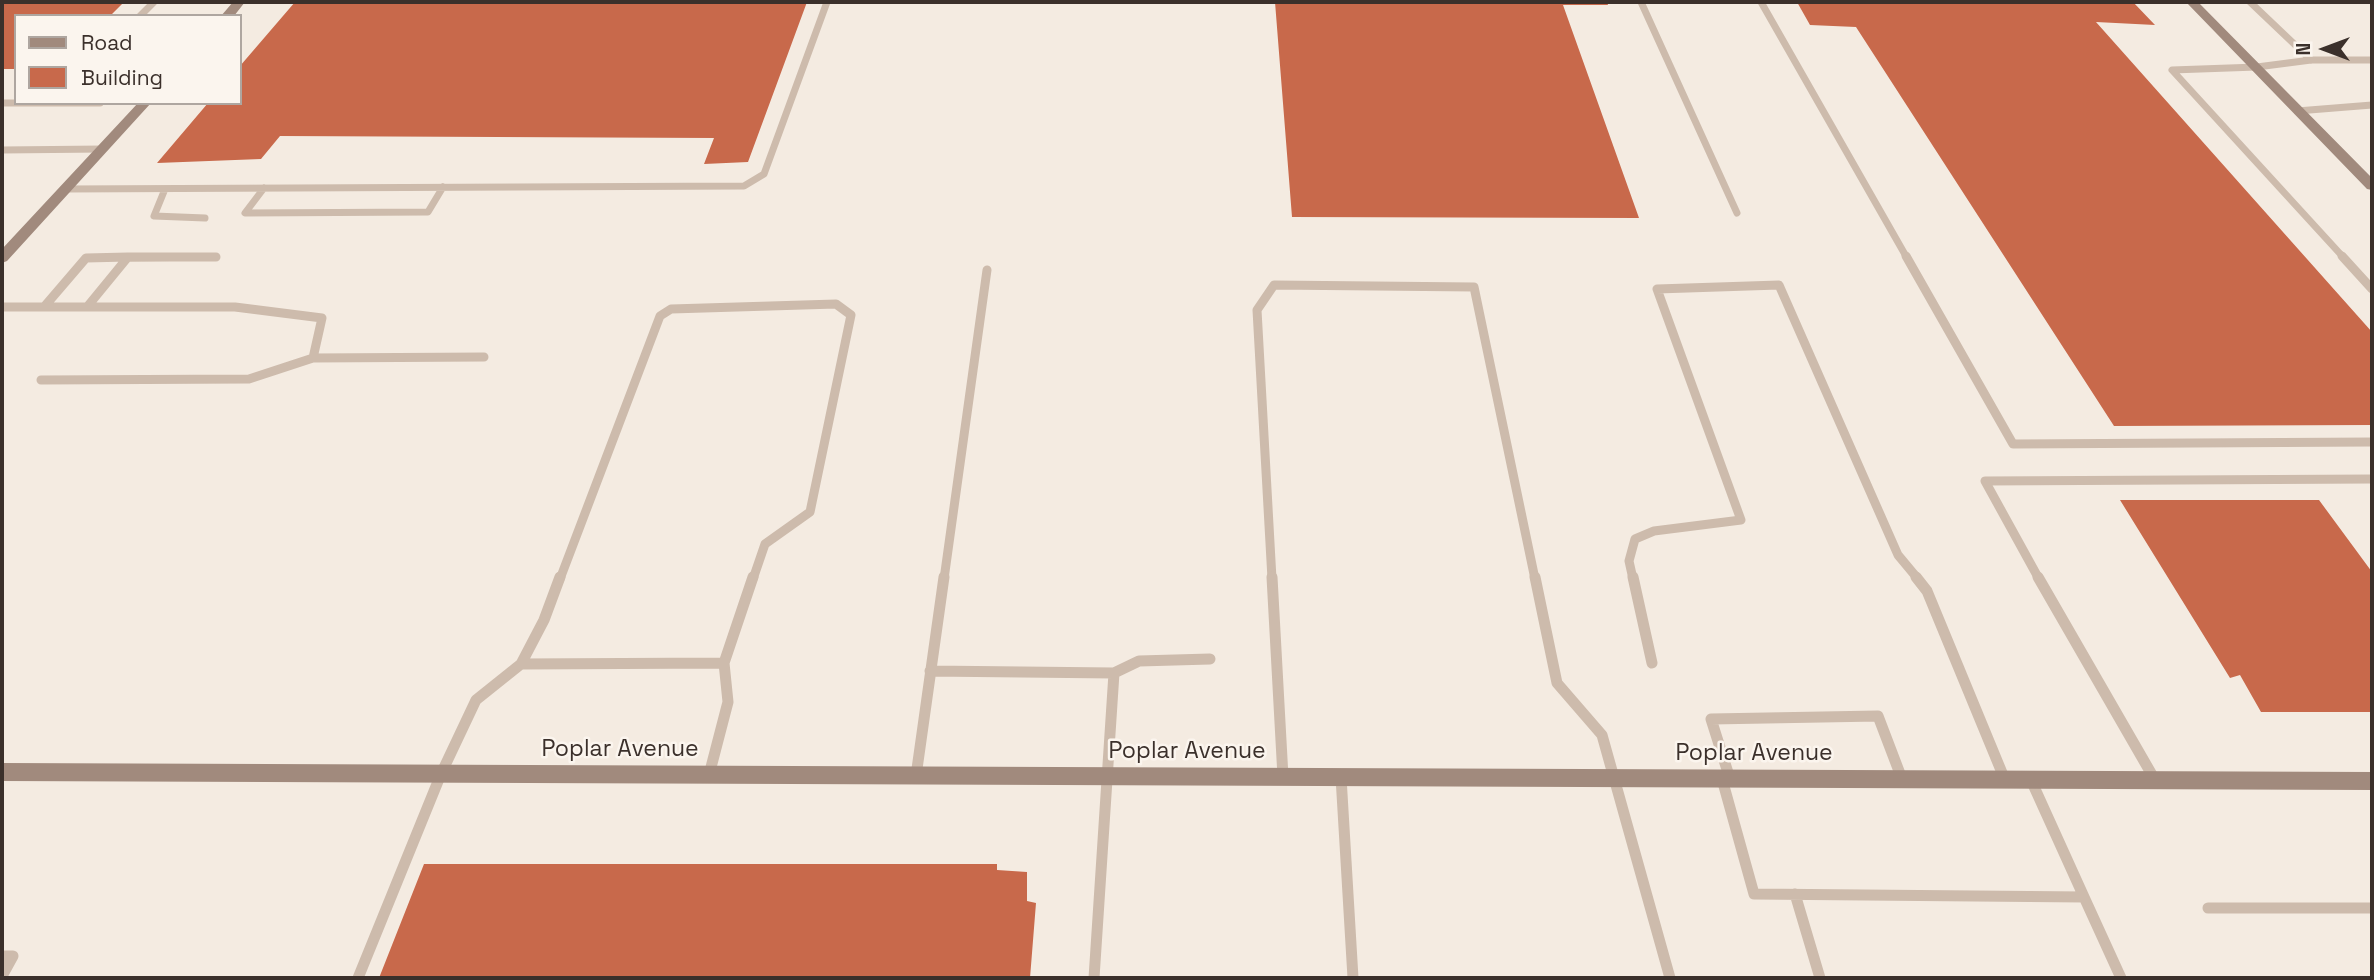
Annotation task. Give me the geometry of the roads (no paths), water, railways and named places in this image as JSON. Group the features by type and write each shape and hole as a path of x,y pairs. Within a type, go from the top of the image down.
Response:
{"street":[{"path":"2192,2 2372,186"},
{"path":"2,258 143,105"},
{"name":"Poplar Avenue","path":"2,772 2372,781"}],"lane":[{"path":"66,189 744,186 764,174 827,2"},
{"path":"1641,2 1737,213"},
{"path":"1761,2 2012,444 2372,442"},
{"path":"2250,2 2311,60"},
{"path":"2372,60 2311,60 2257,66 2172,70 2372,289"},
{"path":"2297,111 2372,105"},
{"path":"2,150 103,149"},
{"path":"264,188 245,213 428,212 443,187"},
{"path":"165,188 154,216 205,218"},
{"path":"88,307 128,257"},
{"path":"44,307 86,258 216,257"},
{"path":"916,776 987,270"},
{"path":"1283,777 1257,310 1274,285 1474,287 1557,683 1602,735 1670,978"},
{"path":"1652,663 1629,561 1635,538 1654,531 1741,520 1657,289 1779,285 1898,555 1927,591 2005,780"},
{"path":"358,978 440,774 476,701 521,664 544,620 660,316 671,309 836,304 851,315 810,512 765,544 724,663 728,702 709,775"},
{"path":"2,307 235,307 322,318 313,358"},
{"path":"41,380 249,379 313,358 484,357"},
{"path":"2155,780 2070,635 1985,481 2372,479"},
{"path":"930,671 1114,673 1139,661 1210,659"},
{"path":"521,664 724,663"},
{"path":"1094,978 1114,673"},
{"path":"1902,779 1878,716 1711,719 1754,894 2084,897"},
{"path":"1341,777 1353,978"},
{"path":"2031,780 2121,978"},
{"path":"1795,894 1820,978"},
{"path":"2208,908 2372,908"},
{"path":"2,956 13,956 2,976"}]}
